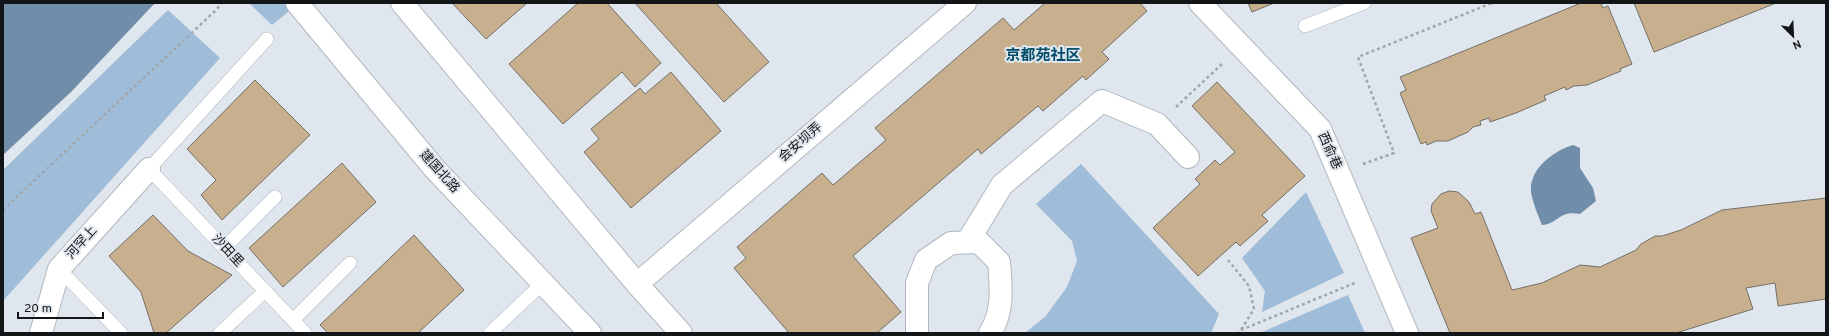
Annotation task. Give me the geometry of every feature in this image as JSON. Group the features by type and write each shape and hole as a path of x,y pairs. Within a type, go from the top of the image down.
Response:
{"street":[{"name":"建国北路","path":"297,3 434,168 544,282 590,333"},
{"path":"402,3 637,284 681,333"},
{"name":"会安坝弄","path":"637,284 965,3"},
{"name":"西俞巷","path":"1200,3 1320,129 1407,333"},
{"path":"968,241 1002,185 1102,102 1157,124 1188,157"},
{"name":"河罕上","path":"41,333 59,269 149,168"},
{"path":"917,333 917,283 926,260 951,243 968,241 979,242 999,262 1002,296 993,328 990,333"}],"lane":[{"path":"1305,26 1364,3"},
{"path":"149,168 267,39"},
{"name":"沙田里","path":"149,168 305,333"},
{"path":"224,248 275,197"},
{"path":"293,320 350,263"},
{"path":"59,269 120,333"},
{"path":"490,333 544,282"},
{"path":"220,333 265,291"}],"path":[{"path":"3,210 209,17 222,3"},
{"path":"1338,172 1394,153 1358,57 1492,3"},
{"path":"1157,124 1241,46"},
{"path":"1228,260 1248,286 1254,309 1240,331"},
{"path":"1240,331 1381,272"}],"shaded area":[{"path":"3,3 155,3 71,92 3,155"},
{"path":"249,3 299,3 272,25"},
{"path":"168,10 220,58 3,301 3,170"},
{"path":"1573,145 1580,148 1580,168 1593,188 1596,201 1580,214 1573,213 1563,215 1548,224 1542,225 1534,205 1531,192 1531,184 1534,176 1538,169 1550,156"},
{"path":"1081,164 1219,314 1211,333 1025,333 1045,317 1067,287 1077,261 1072,241 1036,204"},
{"path":"1306,192 1344,273 1262,312 1265,291 1242,258"},
{"path":"1348,295 1365,333 1261,333 1262,332"}],"building":[{"path":"452,3 527,3 486,39"},
{"path":"578,3 607,3 661,63 635,87 622,72 563,124 509,64"},
{"path":"635,3 716,3 769,62 724,102"},
{"path":"1045,3 1140,3 1147,11 1102,52 1109,59 1086,80 1083,76 1043,111 1038,106 981,154 978,149 853,256 901,312 877,333 789,333 734,268 746,258 737,247 822,173 833,185 886,140 875,128 1003,18 1014,30"},
{"path":"1248,3 1274,3 1252,12"},
{"path":"1581,3 1601,3 1603,8 1608,6 1632,64 1620,69 1621,71 1587,85 1574,86 1566,90 1565,87 1544,96 1546,100 1516,113 1490,122 1489,118 1480,121 1481,125 1473,127 1468,132 1448,141 1436,141 1427,145 1426,142 1421,144 1400,93 1406,90 1400,77"},
{"path":"1634,3 1776,3 1654,52"},
{"path":"671,72 721,131 631,208 584,152 599,139 591,129 640,88 645,94"},
{"path":"255,80 310,135 222,220 201,195 216,180 187,149"},
{"path":"1217,82 1305,176 1262,215 1268,221 1240,246 1236,242 1198,276 1153,228 1200,184 1195,179 1215,160 1220,165 1235,152 1192,106"},
{"path":"342,163 376,202 283,287 249,248"},
{"path":"1449,191 1458,192 1469,202 1475,214 1481,212 1512,290 1542,283 1580,265 1600,267 1636,250 1641,244 1655,236 1662,236 1681,230 1722,210 1826,198 1826,299 1778,306 1775,283 1746,288 1753,309 1676,333 1450,333 1411,238 1438,228 1431,211 1432,204 1441,194"},
{"path":"153,215 188,251 232,275 166,333 154,333 141,292 109,256"},
{"path":"414,235 464,290 418,333 328,333 320,325"}],"district":[{"name":"京都苑社区","path":"1043,56"}]}
